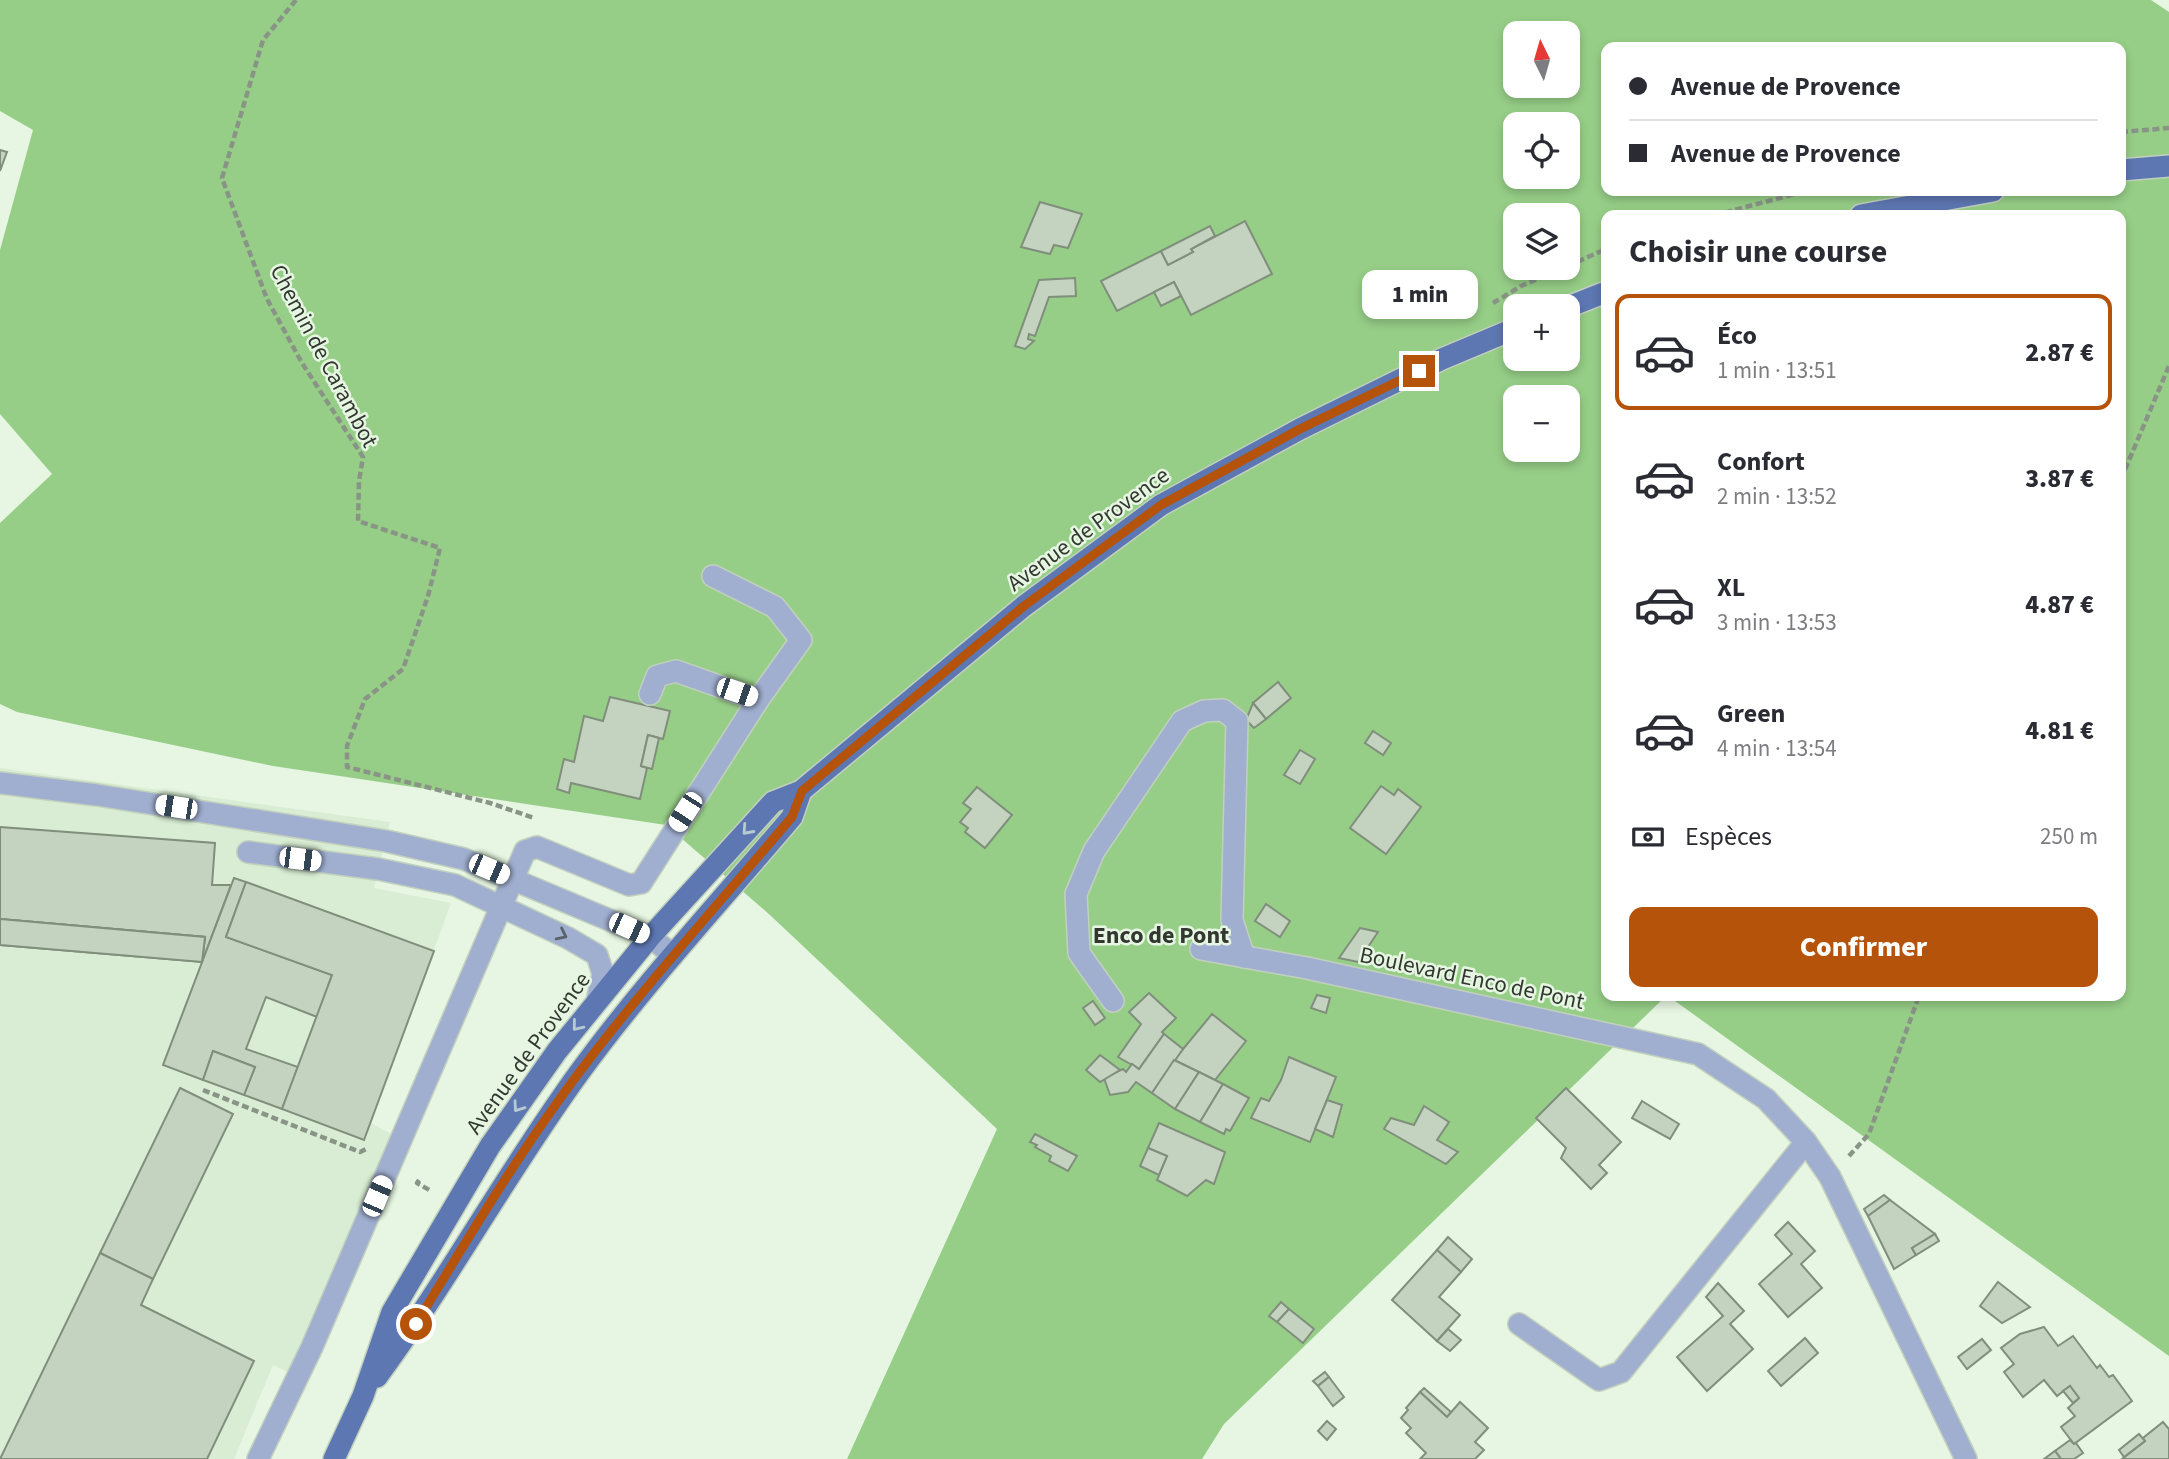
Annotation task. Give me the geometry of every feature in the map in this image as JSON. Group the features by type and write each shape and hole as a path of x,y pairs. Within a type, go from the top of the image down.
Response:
{"main road":[{"path":"2126,170 2169,166"},
{"path":"1888,210 1966,196"},
{"path":"1580,302 1601,294"},
{"name":"Avenue de Provence","path":"334,1459 363,1396 392,1312 491,1146 557,1051 597,1001 650,937 773,802 802,791 1024,606 1161,505 1300,429 1442,359 1503,333"},
{"name":"Avenue de Provence","path":"363,1396 416,1324 517,1160 565,1093 673,955 792,817 802,791"}],"street":[{"path":"258,1459 312,1347 525,851 537,847 629,885 641,883 758,700 801,639 775,607 713,576"},
{"path":"650,694 657,676 676,671 758,700"},
{"path":"1113,1001 1079,953 1076,894 1094,851 1182,721 1204,711 1223,710 1237,721 1232,920 1244,957"},
{"path":"0,783 97,795 386,841 464,859 650,937 673,955"},
{"path":"248,852 378,869 455,886 568,938 597,955 603,974 597,1001"},
{"name":"Boulevard Enco de Pont","path":"1201,948 1307,968 1698,1054 1766,1099 1805,1142 1830,1177 1966,1459"},
{"path":"1519,1324 1599,1380 1621,1372 1805,1142"}],"path":[{"name":"Chemin de Carambot","path":"296,0 263,40 222,178 267,299 302,363 363,457 359,481 358,521 439,548 428,596 402,669 365,699 347,746 347,767 490,803 541,820"},
{"path":"2126,132 2169,128"},
{"path":"1734,210 1788,196"},
{"path":"1580,261 1601,251"},
{"path":"2126,467 2169,366"},
{"path":"1830,1177 1870,1134 1917,1001"},
{"path":"203,1090 360,1152 386,1141 398,1146"}],"shaded area":[{"path":"0,768 390,822 374,888 451,903 371,1123 393,1135 288,1372 273,1365 234,1459 0,1459"}],"green space":[{"path":"0,0 2151,0 2169,12 2169,1356 1675,1001 2126,1001 2126,210 1601,210 1601,1001 1661,1001 1224,1424 1202,1459 847,1459 997,1129 770,915 666,825 273,766 17,712 0,704 0,523 52,474 0,414 0,250 33,130 0,111"}],"building":[{"path":"0,150 7,152 0,171"},
{"path":"1040,202 1082,214 1068,248 1054,245 1050,254 1021,247"},
{"path":"1245,221 1272,274 1191,315 1174,282 1117,311 1101,281 1161,251 1168,265 1193,252 1191,249"},
{"path":"1210,226 1215,236 1168,265 1161,251"},
{"path":"1075,278 1076,296 1049,297 1035,336 1029,334 1028,339 1034,341 1025,349 1015,346 1039,280"},
{"path":"1174,282 1181,296 1161,306 1154,292"},
{"path":"1278,682 1291,698 1266,719 1253,703"},
{"path":"610,697 670,711 663,739 648,735 641,766 647,768 640,799 571,783 569,793 557,789 564,759 574,762 584,716 603,721"},
{"path":"1253,703 1266,719 1254,728 1246,720"},
{"path":"1373,731 1391,743 1383,755 1365,743"},
{"path":"648,735 659,738 652,769 641,766"},
{"path":"1300,750 1315,759 1300,784 1284,775"},
{"path":"1381,786 1394,795 1398,789 1421,807 1386,854 1350,828"},
{"path":"977,787 1012,815 985,848 965,832 968,828 960,822 971,809 963,803"},
{"path":"0,827 215,843 212,885 231,885 202,962 205,937 0,919"},
{"path":"234,878 246,882 226,937 332,975 317,1017 266,997 246,1049 298,1067 282,1109 244,1095 255,1067 213,1051 203,1080 163,1065"},
{"path":"246,882 434,951 364,1140 282,1109 332,975 226,937"},
{"path":"1266,904 1290,921 1280,937 1255,921"},
{"path":"0,919 205,937 202,962 0,945"},
{"path":"0,919 205,937 202,962 0,945"},
{"path":"1360,928 1378,932 1358,962 1339,958"},
{"path":"1149,993 1176,1018 1162,1032 1164,1034 1139,1069 1118,1057 1141,1024 1129,1012"},
{"path":"1317,995 1330,998 1326,1013 1311,1008"},
{"path":"1093,1001 1105,1018 1095,1025 1083,1008"},
{"path":"1212,1014 1246,1041 1215,1080 1174,1060"},
{"path":"1164,1034 1183,1049 1152,1093 1136,1082 1128,1092 1110,1095 1104,1078 1123,1069 1126,1072 1132,1064 1139,1069"},
{"path":"213,1051 255,1067 244,1095 203,1080"},
{"path":"1100,1055 1120,1070 1100,1082 1086,1070"},
{"path":"1289,1057 1336,1077 1310,1142 1251,1118 1261,1098 1269,1101 1281,1080"},
{"path":"1174,1060 1199,1072 1175,1109 1152,1093"},
{"path":"1199,1072 1223,1084 1200,1122 1175,1109"},
{"path":"1223,1084 1249,1098 1230,1131 1226,1129 1224,1134 1200,1122"},
{"path":"180,1088 233,1114 153,1279 100,1253"},
{"path":"1566,1088 1621,1142 1599,1165 1607,1173 1591,1189 1561,1158 1566,1148 1536,1118"},
{"path":"1327,1100 1342,1105 1333,1137 1315,1129"},
{"path":"1642,1101 1679,1124 1670,1139 1632,1118"},
{"path":"1424,1106 1449,1122 1437,1140 1458,1152 1446,1164 1384,1129 1391,1118 1414,1125"},
{"path":"1159,1123 1225,1152 1214,1184 1206,1180 1187,1196 1157,1180 1167,1156 1148,1148"},
{"path":"1035,1134 1077,1156 1068,1171 1049,1161 1051,1156 1030,1142"},
{"path":"1148,1148 1167,1156 1159,1175 1140,1166"},
{"path":"1884,1195 1890,1200 1868,1216 1864,1209"},
{"path":"1890,1200 1935,1234 1912,1248 1916,1255 1894,1269 1868,1216"},
{"path":"1788,1222 1815,1251 1801,1264 1822,1288 1788,1317 1759,1284 1792,1254 1775,1235"},
{"path":"1935,1234 1939,1241 1916,1255 1912,1248"},
{"path":"1448,1237 1472,1259 1461,1272 1437,1250"},
{"path":"1437,1250 1461,1272 1439,1297 1460,1315 1437,1341 1392,1300"},
{"path":"100,1253 153,1279 141,1305 254,1361 207,1459 0,1459"},
{"path":"1998,1282 2030,1307 2002,1323 1980,1306"},
{"path":"1718,1283 1744,1311 1730,1324 1753,1349 1707,1391 1677,1357 1723,1316 1706,1297"},
{"path":"1281,1302 1289,1309 1277,1322 1269,1316"},
{"path":"1289,1309 1314,1329 1303,1343 1277,1322"},
{"path":"2044,1327 2058,1346 2073,1336 2097,1368 2100,1365 2109,1377 2113,1375 2132,1401 2074,1444 2061,1427 2075,1416 2068,1408 2079,1398 2070,1386 2057,1396 2044,1380 2023,1397 2004,1372 2014,1364 2001,1348 2020,1334"},
{"path":"1448,1329 1461,1340 1450,1351 1437,1341"},
{"path":"1805,1338 1818,1353 1781,1386 1768,1371"},
{"path":"1982,1339 1991,1350 1967,1369 1958,1357"},
{"path":"1325,1372 1329,1377 1318,1386 1313,1381"},
{"path":"1329,1377 1344,1397 1333,1406 1318,1386"},
{"path":"2070,1386 2079,1398 2073,1403 2063,1391"},
{"path":"1424,1388 1451,1412 1447,1417 1420,1392"},
{"path":"1420,1392 1447,1417 1460,1402 1488,1428 1475,1442 1484,1450 1475,1459 1420,1459 1426,1453 1406,1433 1411,1428 1401,1418"},
{"path":"1327,1421 1336,1429 1327,1440 1318,1431"},
{"path":"2163,1422 2169,1429 2169,1459 2122,1459 2145,1441 2143,1438"},
{"path":"2139,1434 2145,1441 2124,1457 2119,1450"},
{"path":"2070,1440 2076,1443 2083,1453 2074,1459 2061,1459 2055,1451"},
{"path":"2055,1451 2061,1459 2044,1459"}],"district":[{"name":"Enco de Pont","path":"1161,935"}],"route":[{"path":"416,1324 517,1160 580,1071 673,955 792,817 802,791 1024,606 1161,505 1300,429 1419,371"}]}
